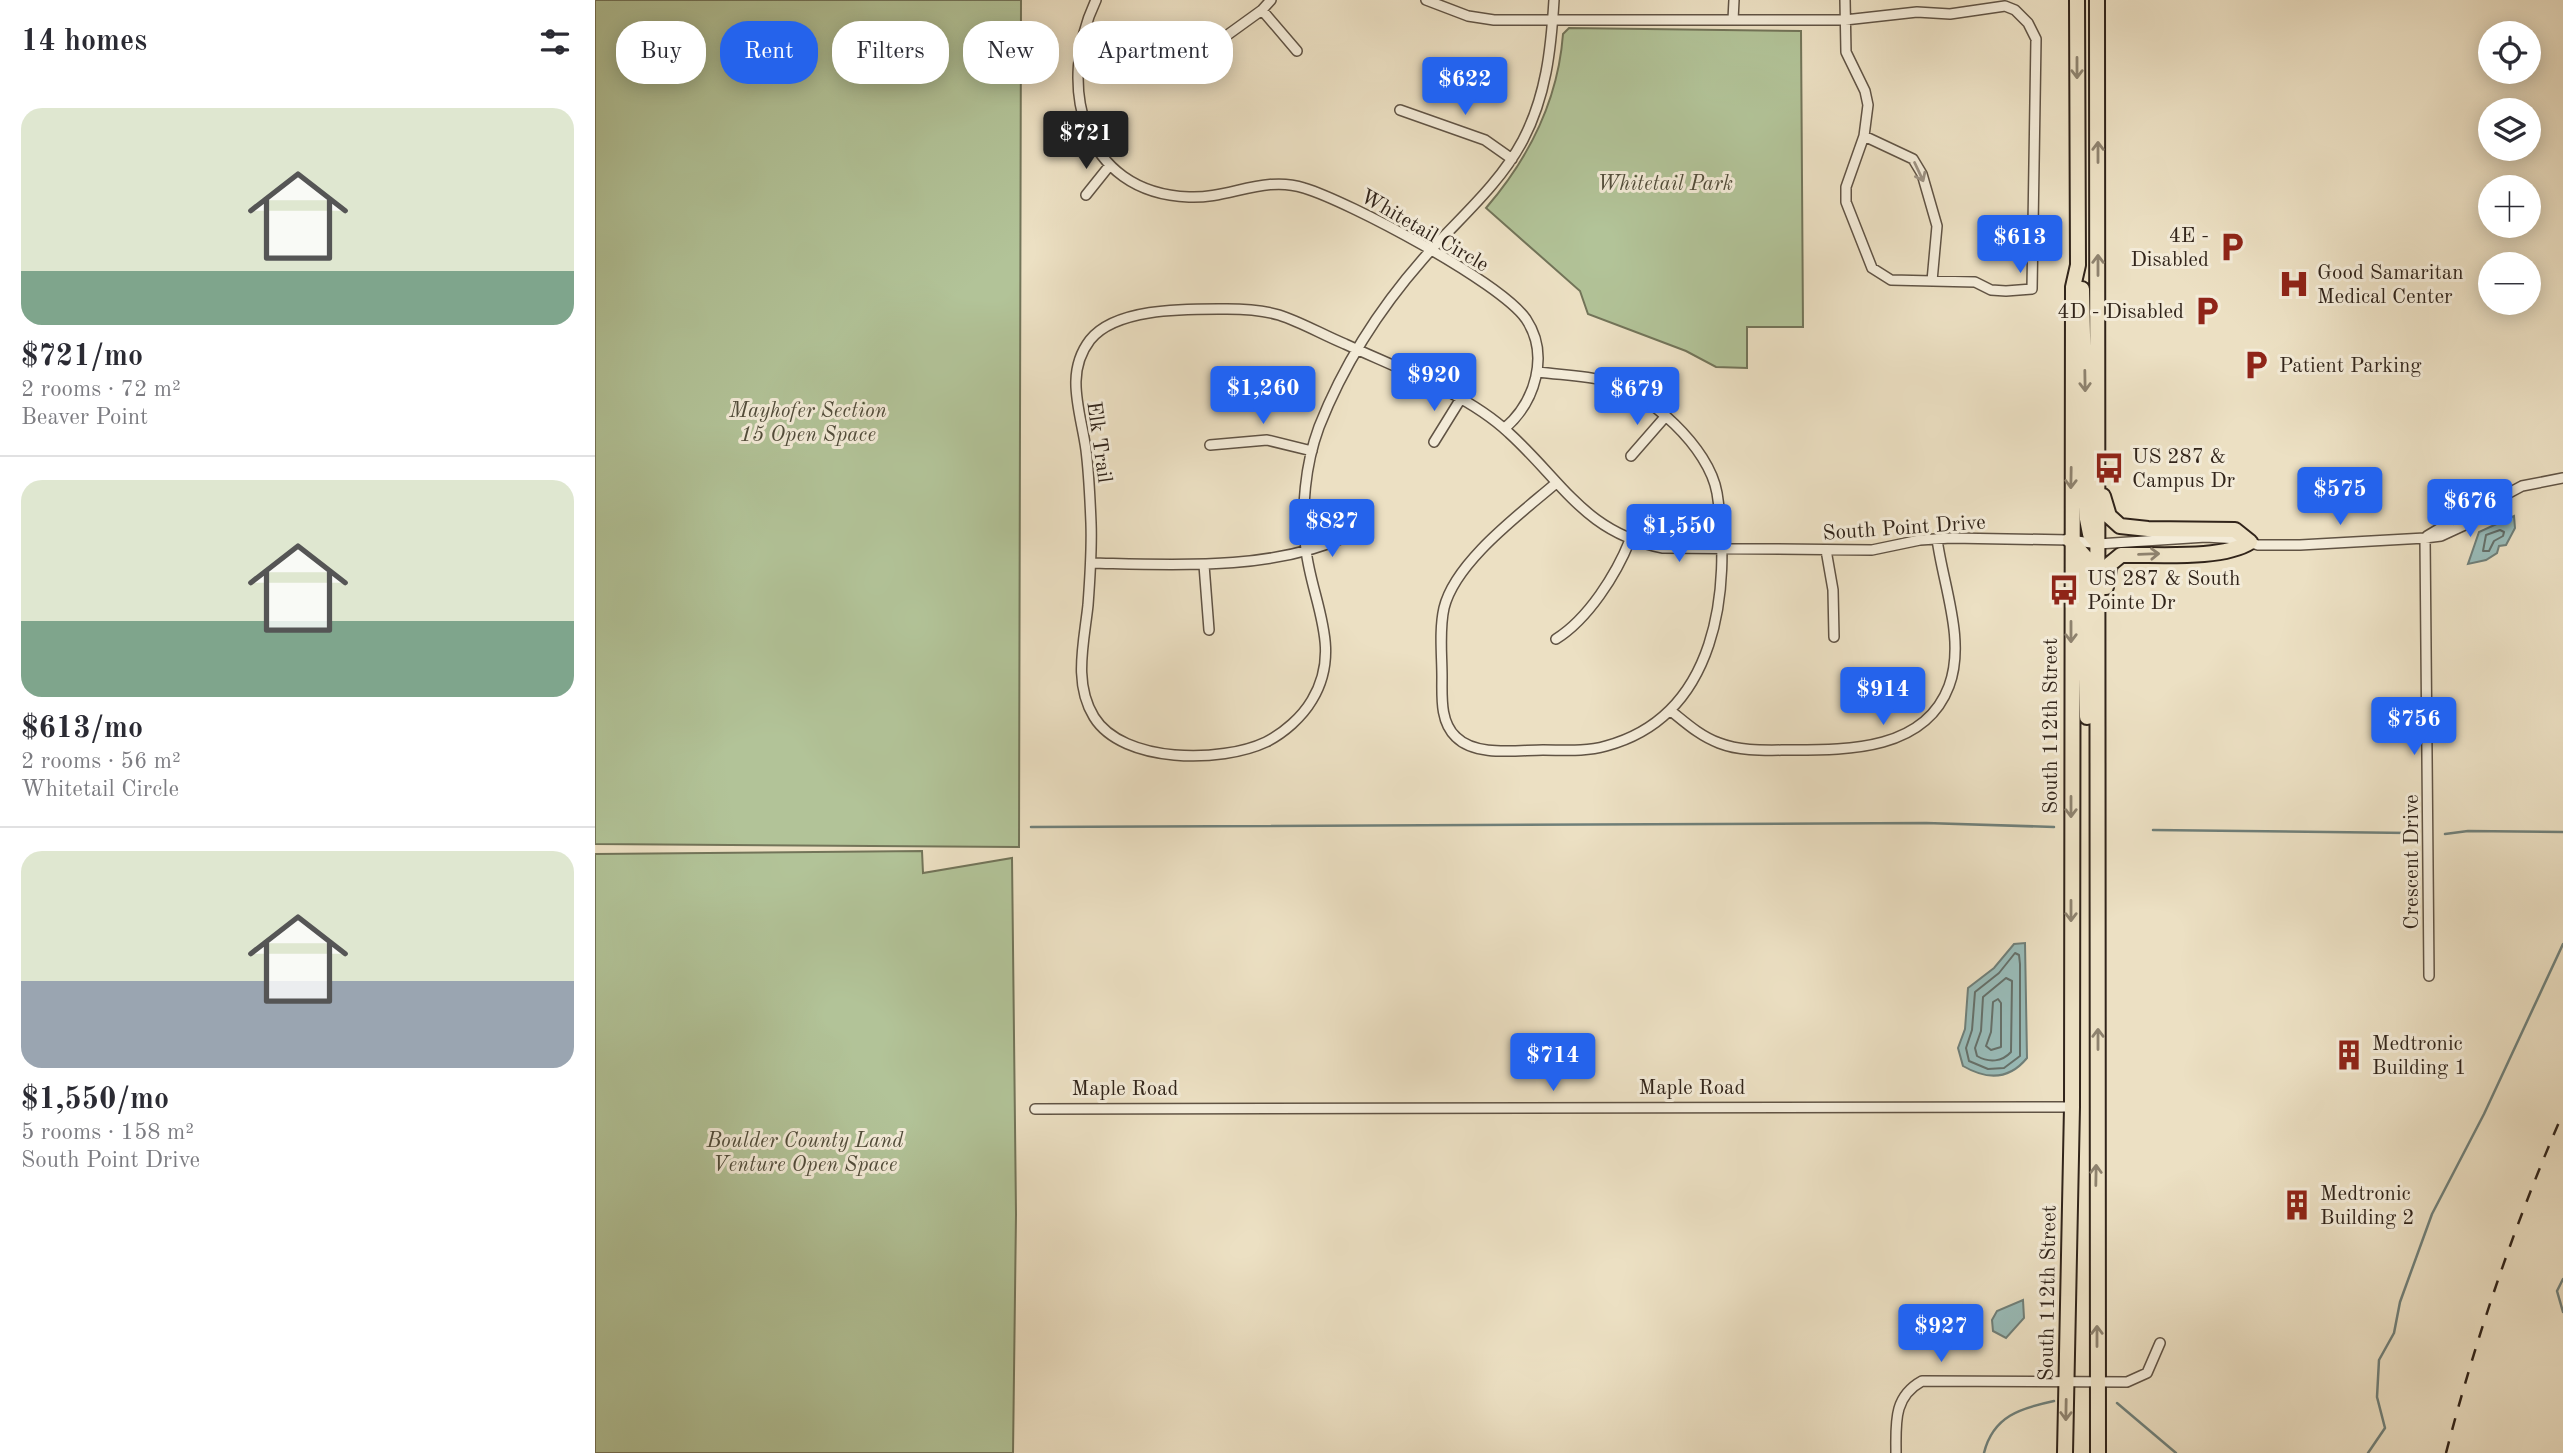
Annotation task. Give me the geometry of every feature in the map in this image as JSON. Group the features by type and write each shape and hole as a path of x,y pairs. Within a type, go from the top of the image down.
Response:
{"main road":[{"name":"South 112th Street","path":"2065,1453 2071,1107 2070,540 2073,287 2078,265 2077,0"},
{"path":"2097,0 2098,544 2095,807 2098,1453"},
{"path":"2078,265 2085,335 2087,519 2090,534 2098,544"},
{"path":"2095,807 2101,799 2106,572 2110,564 2121,555 2220,552 2239,549 2250,542 2235,530 2120,526 2108,512 2098,480"},
{"path":"2070,540 2085,557 2088,784 2089,799 2095,807"},
{"name":"Maple Road","path":"2071,1107 2097,1107"}],"street":[{"name":"Whitetail Circle","path":"1096,0 1080,46 1079,100 1092,142 1110,165 1145,188 1191,198 1267,185 1303,187 1377,219 1494,290 1519,310 1534,335 1538,372 1534,389 1524,408 1505,428"},
{"path":"1233,30 1262,10 1271,0"},
{"path":"1426,0 1468,16 1493,20 1845,20 1917,12 1950,14 2005,6 2015,10 2028,23 2036,39 2034,285 2028,291 1991,289 1975,282 1891,280 1881,275 1869,262 1851,222 1846,192 1864,136 1868,105 1865,91 1846,52 1845,20 1845,0"},
{"path":"1306,549 1305,496 1312,451 1325,414 1375,320 1430,251 1489,188 1512,159 1542,94 1551,54 1554,0"},
{"path":"1733,20 1734,0"},
{"path":"1262,10 1297,51"},
{"path":"1400,110 1476,137 1512,159"},
{"path":"1864,136 1913,159 1922,174 1937,226 1932,281"},
{"path":"1086,195 1110,165"},
{"name":"Elk Trail","path":"1306,549 1327,640 1323,673 1312,701 1299,718 1263,743 1233,752 1157,753 1131,748 1105,731 1086,701 1081,667 1091,563 1089,477 1075,385 1083,351 1101,329 1131,315 1225,309 1253,310 1281,316 1358,350"},
{"name":"South Point Drive","path":"1358,350 1460,400 1505,428 1555,484 1594,520 1630,540 1663,548 1872,550 1937,539 2070,540 2098,544 2206,537 2258,545 2300,545 2425,538"},
{"path":"1538,372 1605,381 1648,401 1695,446 1712,475 1719,511 1721,595 1714,636 1692,685 1671,710 1631,737 1587,750 1478,748 1456,737 1448,727 1444,715 1442,620 1451,588 1490,543 1555,484"},
{"path":"1434,442 1460,400"},
{"path":"1631,456 1665,417"},
{"path":"1210,445 1267,440 1312,451"},
{"path":"2425,538 2479,505 2494,501 2522,486 2563,478"},
{"path":"1091,563 1204,565 1326,545 1348,536"},
{"name":"Crescent Drive","path":"2425,538 2429,976"},
{"path":"1671,710 1697,732 1718,743 1759,750 1860,748 1901,736 1917,727 1943,699 1955,663 1955,640 1937,539"},
{"path":"1556,639 1565,633 1607,583 1630,540"},
{"path":"1826,550 1833,590 1834,637"},
{"path":"1204,565 1209,630"},
{"name":"Maple Road","path":"1035,1109 2071,1107"},
{"path":"1896,1453 1899,1405 1907,1390 1922,1381 2127,1382 2141,1377 2152,1366 2160,1343"}],"green space":[{"name":"Mayhofer Section 15 Open Space","path":"595,0 1021,0 1021,21 963,21 963,84 1021,84 1019,847 595,844"},
{"name":"Whitetail Park","path":"1569,28 1801,31 1803,327 1747,327 1747,368 1716,367 1686,351 1588,314 1580,291 1486,208 1515,169 1539,128 1555,83 1563,34"},
{"name":"Boulder County Land Venture Open Space","path":"922,851 923,873 1012,858 1016,1214 1013,1453 595,1453 595,854"}],"water":[{"path":"2514,516 2515,528 2506,545 2499,546 2497,553 2486,560 2468,564 2479,532"},
{"path":"2025,943 2027,1058 2013,1070 1997,1076 1972,1071 1963,1066 1958,1048 1965,1029 1968,988 1994,968 2014,944"},
{"path":"2023,1300 2024,1318 2006,1338 1993,1331 1992,1320 1997,1311"}],"waterway":[{"path":"1031,827 1926,823 2054,827"},
{"path":"2153,830 2410,833"},
{"path":"2445,834 2468,831 2563,832"},
{"path":"2368,1453 2385,1428 2377,1397 2379,1360 2394,1333 2400,1302 2432,1214 2484,1114 2563,944"},
{"path":"2563,1279 2557,1291 2563,1312"},
{"path":"1984,1453 1988,1440 2001,1422 2030,1407 2054,1401"},
{"path":"2117,1403 2176,1453"}],"railway":[{"path":"2446,1453 2470,1366 2498,1281 2563,1113"}],"place":[{"name":"4E - Disabled","path":"2232,247"},
{"name":"Good Samaritan Medical Center","path":"2294,284"},
{"name":"4D - Disabled","path":"2207,311"},
{"name":"Patient Parking","path":"2256,365"},
{"name":"US 287 & Campus Dr","path":"2109,468"},
{"name":"US 287 & South Pointe Dr","path":"2064,590"},
{"name":"Medtronic Building 1","path":"2349,1055"},
{"name":"Medtronic Building 2","path":"2297,1205"}]}
